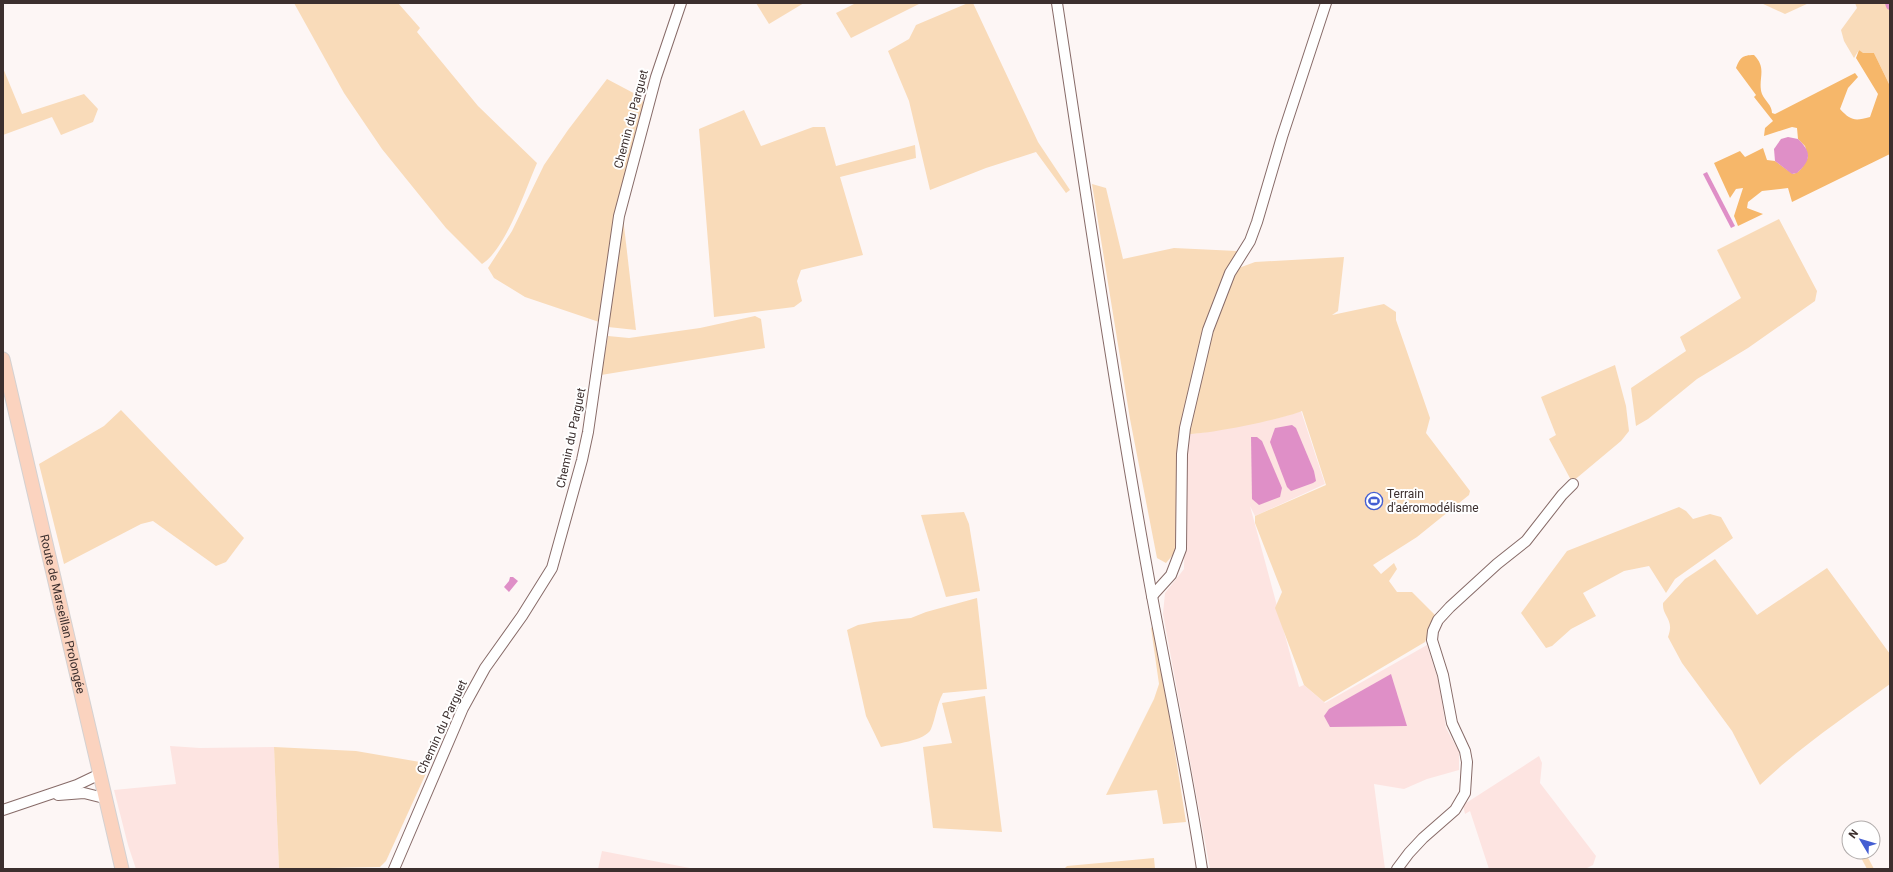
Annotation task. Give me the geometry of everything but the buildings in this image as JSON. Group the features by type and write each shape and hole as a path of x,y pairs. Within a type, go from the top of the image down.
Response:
{"main road":[{"name":"Route de Marseillan Prolongée","path":"3,359 100,774 104,798 122,869"}],"street":[{"name":"Chemin du Parguet","path":"394,869 463,708 485,668 526,610 552,568 582,460 588,432 619,216 656,77 681,3"},
{"path":"1057,3 1099,282 1152,596 1192,799 1202,869"},
{"path":"1152,596 1171,575 1180,549 1182,454 1184,434 1208,330 1230,273 1250,241 1257,222 1282,137 1326,3"},
{"path":"1397,869 1423,838 1456,810 1466,788 1467,762 1465,751 1452,723 1442,675 1432,640 1433,631 1438,620 1497,564 1526,542 1562,494 1573,484"},
{"path":"3,810 84,782 100,774"},
{"path":"32,800 49,796 79,794 104,798"}],"shaded area":[{"path":"294,3 398,3 420,28 417,32 478,106 537,163 507,233 491,256 482,264 446,228 382,149 344,93"},
{"path":"756,3 804,3 769,24"},
{"path":"856,3 921,3 851,38 836,13"},
{"path":"968,3 973,3 1038,142 1070,190 1066,193 1036,152 986,168 930,190 909,101 888,51 909,39 916,25"},
{"path":"1761,3 1809,3 1785,14"},
{"path":"1855,3 1890,3 1890,86 1874,53 1862,53 1859,50 1854,58 1844,41 1841,30 1857,8"},
{"path":"1859,50 1863,53 1874,53 1890,86 1890,154 1792,202 1788,188 1762,191 1748,202 1747,208 1763,214 1738,226 1734,216 1743,188 1736,189 1730,198 1714,163 1740,151 1745,157 1763,148 1767,160 1775,161 1793,174 1800,170 1808,157 1805,146 1798,139 1797,128 1792,127 1764,136 1765,128 1773,121 1754,97 1756,95 1736,68 1740,59 1744,56 1754,55 1758,60 1761,70 1762,94 1771,108 1772,113 1775,114 1855,73 1858,77 1848,88 1840,109 1850,118 1861,119 1870,117 1878,94 1856,58"},
{"path":"3,68 22,114 84,94 98,109 93,122 61,135 52,117 3,135"},
{"path":"607,79 641,97 644,105 602,323 525,297 494,278 488,268 512,231 544,165 568,130"},
{"path":"744,110 761,146 813,127 825,127 836,166 915,145 916,158 840,177 863,255 801,270 797,281 802,301 794,307 714,317 699,129"},
{"path":"1788,137 1798,139 1805,148 1808,156 1802,168 1797,173 1792,174 1775,161 1774,149 1781,139"},
{"path":"1707,172 1735,226 1731,228 1703,174"},
{"path":"1092,184 1106,188 1123,259 1174,248 1237,251 1204,331 1180,430 1176,551 1166,563 1157,558 1130,419"},
{"path":"623,217 636,330 608,327"},
{"path":"1779,219 1817,291 1815,301 1748,348 1697,379 1648,419 1636,426 1631,388 1686,351 1680,337 1741,298 1717,250"},
{"path":"1344,257 1338,311 1332,315 1384,304 1396,312 1396,320 1430,418 1426,433 1470,491 1469,495 1417,537 1373,565 1381,574 1394,563 1397,569 1389,581 1397,592 1412,592 1436,616 1425,642 1324,702 1304,685 1275,608 1282,592 1255,523 1255,516 1326,485 1302,411 1244,426 1196,434 1186,434 1209,333 1236,269 1255,262"},
{"path":"755,316 761,319 765,348 601,375 608,336 629,338 700,328"},
{"path":"1615,365 1626,406 1629,431 1621,441 1572,482 1549,439 1556,435 1541,397"},
{"path":"121,410 244,538 226,562 216,566 153,521 141,524 64,564 39,464 104,426"},
{"path":"1301,411 1325,484 1255,516 1250,506 1299,687 1304,685 1325,703 1427,645 1439,683 1446,728 1459,752 1459,770 1427,779 1404,789 1374,784 1385,869 1210,869 1163,614 1165,593 1184,569 1186,434 1224,429 1282,417"},
{"path":"1292,425 1296,428 1314,471 1316,481 1291,491 1287,487 1270,442 1275,428"},
{"path":"1251,437 1257,437 1262,441 1282,488 1280,497 1259,505 1252,499"},
{"path":"1679,507 1686,511 1693,519 1710,514 1721,517 1733,538 1675,579 1666,593 1649,566 1624,571 1583,593 1596,616 1571,629 1552,646 1546,648 1521,613 1567,551"},
{"path":"964,512 969,524 980,591 946,597 921,515"},
{"path":"1715,559 1757,615 1827,568 1890,654 1890,684 1807,745 1760,785 1732,731 1682,663 1668,637 1670,626 1664,612 1663,603 1685,579"},
{"path":"510,577 513,577 518,581 509,592 504,587 509,581"},
{"path":"977,598 987,689 943,693 931,729 928,733 916,739 881,747 866,716 847,630 858,625 874,622 911,618 926,612"},
{"path":"1155,625 1186,822 1163,824 1157,790 1106,795 1154,699 1159,684 1151,628"},
{"path":"1391,674 1407,726 1330,727 1324,716 1329,709"},
{"path":"985,696 1002,832 933,828 923,747 952,743 942,703"},
{"path":"170,746 200,748 274,747 279,869 136,869 128,845 114,790 176,784"},
{"path":"274,747 356,751 420,762 428,769 386,861 380,867 279,869"},
{"path":"1539,756 1542,763 1540,783 1596,856 1593,865 1585,869 1489,869 1470,811 1465,814 1463,805"},
{"path":"602,851 695,869 598,869"},
{"path":"1154,858 1155,869 1064,869 1067,866"},
{"path":"1862,860 1869,860 1874,869 1867,869"}],"place":[{"name":"Terrain d'aéromodélisme","path":"1374,501"}]}
